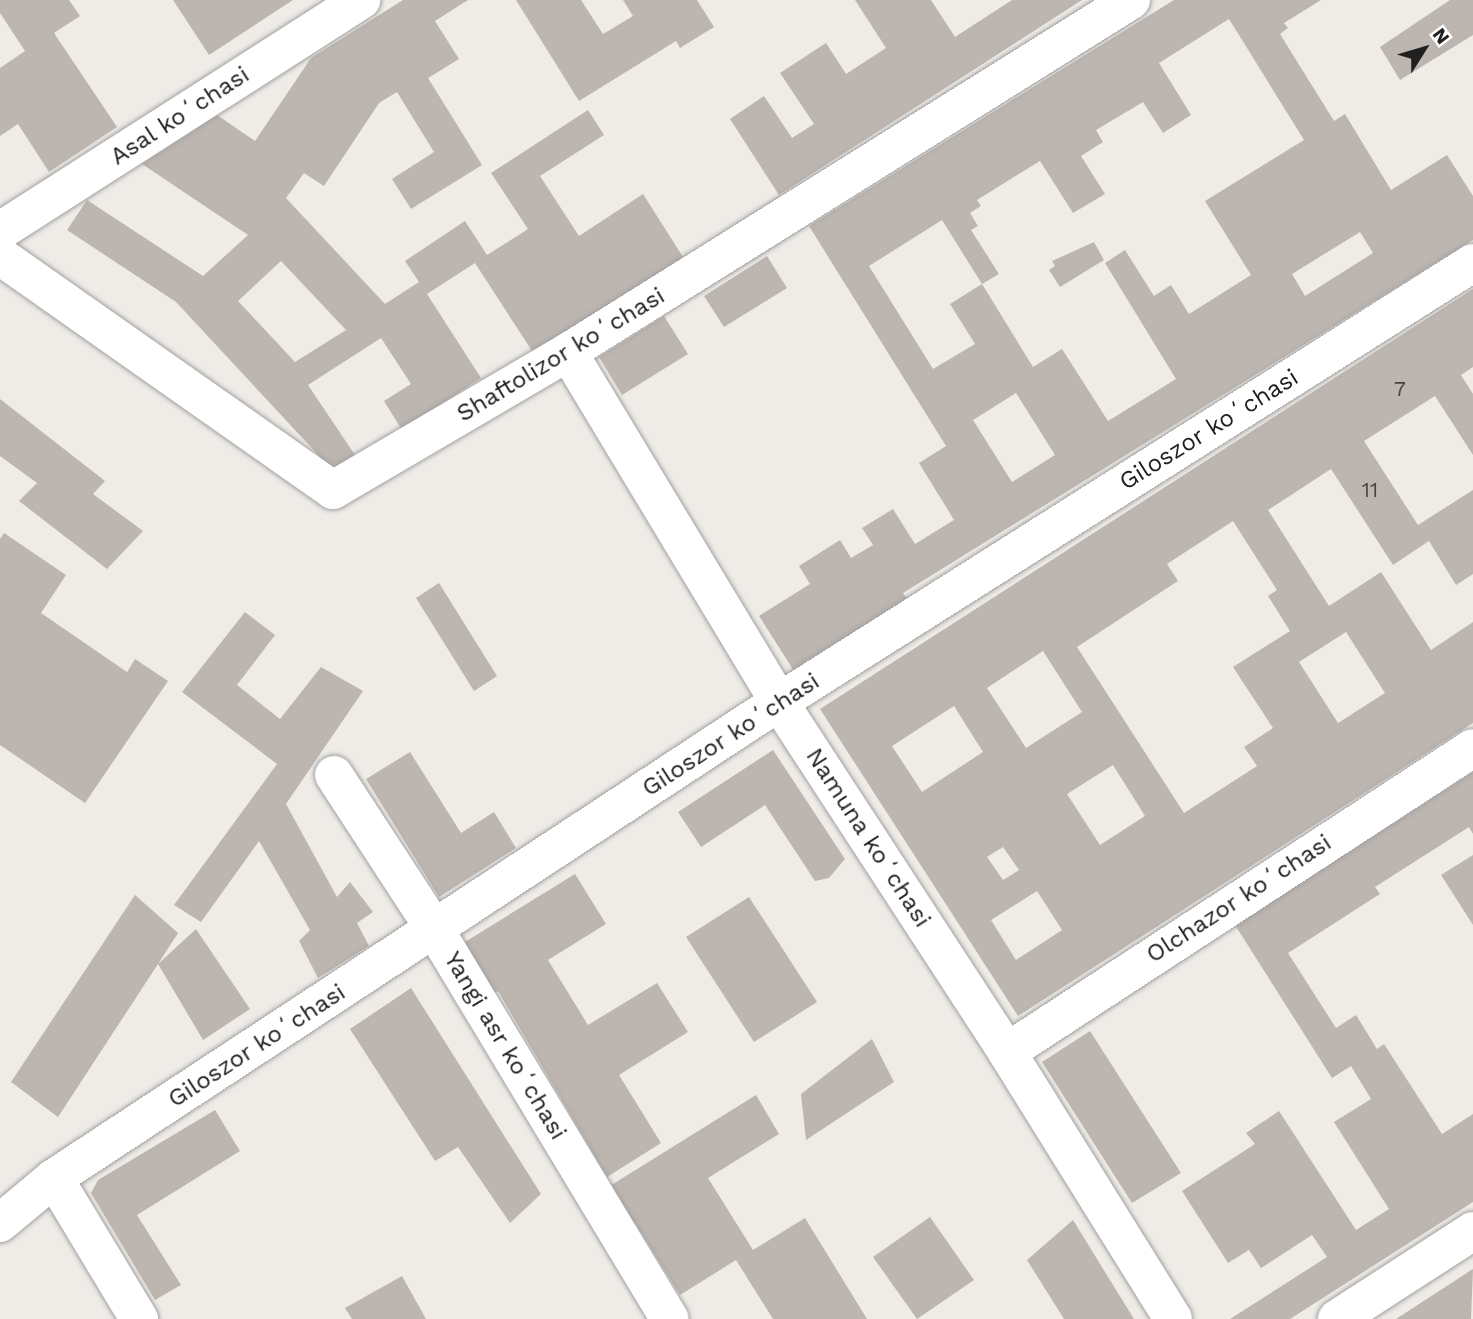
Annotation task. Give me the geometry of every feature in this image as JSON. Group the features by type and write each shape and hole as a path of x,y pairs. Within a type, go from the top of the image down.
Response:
{"street":[{"name":"Asal koʻchasi","path":"0,231 360,0"},
{"name":"Shaftolizor koʻchasi","path":"0,256 333,490 568,352 1131,0"},
{"name":"Giloszor koʻchasi","path":"0,1223 54,1178 779,702 1473,263"},
{"name":"Namuna koʻchasi","path":"568,352 779,702 1007,1052 1173,1319"},
{"name":"Olchazor koʻchasi","path":"1007,1052 1473,748"},
{"name":"Yangi asr koʻchasi","path":"334,775 435,930 670,1319"},
{"path":"54,1178 138,1319"},
{"path":"1337,1319 1473,1231"}],"building":[{"path":"0,0 69,0 80,16 54,33 117,127 49,172 18,124 0,136 0,68 25,51 0,13"},
{"path":"173,0 293,0 209,55"},
{"path":"403,0 468,0 435,21 459,59 428,78 482,165 411,209 392,179 434,152 397,92 379,103 324,186 304,173 286,198 385,304 419,282 405,261 465,221 487,255 528,229 491,173 588,110 604,135 540,176 579,236 643,194 683,257 534,354 475,263 427,294 481,378 402,430 384,401 411,384 381,338 308,385 355,455 335,473 176,302 67,230 87,200 203,276 248,235 142,164 217,115 255,141 311,58","holes":["281,261 346,330 295,362 238,301"]},
{"path":"516,0 581,0 603,34 633,16 623,0 697,0 714,27 680,48 676,41 579,101"},
{"path":"855,0 931,0 955,37 1012,0 1082,0 779,195 730,119 764,96 792,138 814,124 780,73 826,43 846,74 886,48"},
{"path":"1174,0 1321,0 1284,23 1288,28 1280,34 1334,121 1345,114 1391,190 1447,155 1473,196 1473,240 903,593 908,600 794,671 759,616 810,584 799,566 840,540 851,558 873,545 862,528 893,509 915,544 954,520 919,463 946,446 809,226","holes":["1229,19 1304,140 1205,201 1251,275 1189,314 1171,285 1154,296 1125,250 1105,263 1176,379 1108,421 1062,349 1033,367 982,284 999,274 971,230 978,226 970,213 981,206 977,200 1040,161 1073,213 1105,194 1081,156 1103,142 1096,130 1143,102 1163,133 1191,115 1159,63","942,220 982,284 950,304 975,344 933,369 869,266","1360,232 1373,253 1305,296 1292,274","1016,393 1055,455 1012,482 973,420"]},
{"path":"1450,0 1473,0 1473,35 1400,80 1380,47"},
{"path":"1094,242 1104,260 1060,287 1049,270 1055,266 1052,261"},
{"path":"767,256 787,288 724,327 704,296"},
{"path":"1473,289 1473,367 1461,375 1473,394 1473,455 1435,396 1364,441 1418,525 1473,490 1473,574 1456,585 1429,541 1393,565 1331,469 1268,510 1329,606 1381,572 1431,650 1473,622 1473,723 1018,1016 820,709","holes":["1233,521 1277,590 1268,596 1290,631 1233,667 1273,728 1244,747 1257,766 1184,813 1077,647 1178,581 1167,564","1346,632 1385,693 1338,723 1299,662","1043,651 1082,712 1026,748 987,688","954,706 983,752 922,792 892,746","1113,765 1145,816 1100,845 1067,794","1003,847 1019,870 1003,880 987,857","1037,891 1062,930 1016,960 991,920"]},
{"path":"664,316 688,354 622,395 599,357"},
{"path":"0,399 105,481 93,494 143,531 107,569 19,501 37,483 0,456"},
{"path":"4,533 66,575 41,613 127,672 135,659 168,681 85,803 0,745 0,539"},
{"path":"439,583 497,676 474,691 416,598"},
{"path":"245,612 275,635 237,685 280,719 321,667 363,691 286,804 337,897 350,882 373,912 357,923 369,946 318,978 299,941 310,930 259,841 201,922 174,905 277,764 182,692"},
{"path":"773,750 845,859 829,878 815,881 765,805 701,847 678,812"},
{"path":"410,752 461,833 494,812 516,848 439,897 366,779"},
{"path":"1473,772 1473,834 1469,827 1375,887 1380,894 1288,953 1336,1028 1356,1015 1377,1049 1384,1044 1442,1134 1473,1114 1473,1202 1290,1319 1230,1319 1327,1257 1312,1235 1261,1268 1249,1250 1228,1263 1182,1191 1255,1144 1246,1133 1279,1111 1356,1230 1389,1209 1334,1122 1371,1099 1351,1066 1332,1078 1235,925"},
{"path":"1473,855 1473,925 1441,875"},
{"path":"575,874 606,924 548,960 588,1025 657,983 688,1032 619,1075 661,1143 607,1177 498,991 492,995 460,945"},
{"path":"135,895 178,933 58,1117 11,1082"},
{"path":"749,897 817,1002 754,1042 686,937"},
{"path":"196,929 250,1009 203,1040 158,964"},
{"path":"411,988 541,1194 510,1223 458,1147 435,1161 350,1029"},
{"path":"1090,1031 1181,1173 1132,1203 1042,1062"},
{"path":"872,1039 894,1082 806,1140 801,1094"},
{"path":"756,1095 779,1134 708,1178 753,1250 805,1218 867,1319 773,1319 736,1260 680,1295 635,1223 629,1227 605,1189"},
{"path":"215,1110 240,1151 137,1215 181,1285 155,1300 91,1193 98,1180"},
{"path":"930,1217 974,1280 917,1319 873,1257"},
{"path":"1073,1220 1134,1319 1064,1319 1027,1260"},
{"path":"1473,1269 1471,1319 1396,1319"},
{"path":"402,1276 426,1319 352,1319 345,1308"}]}
